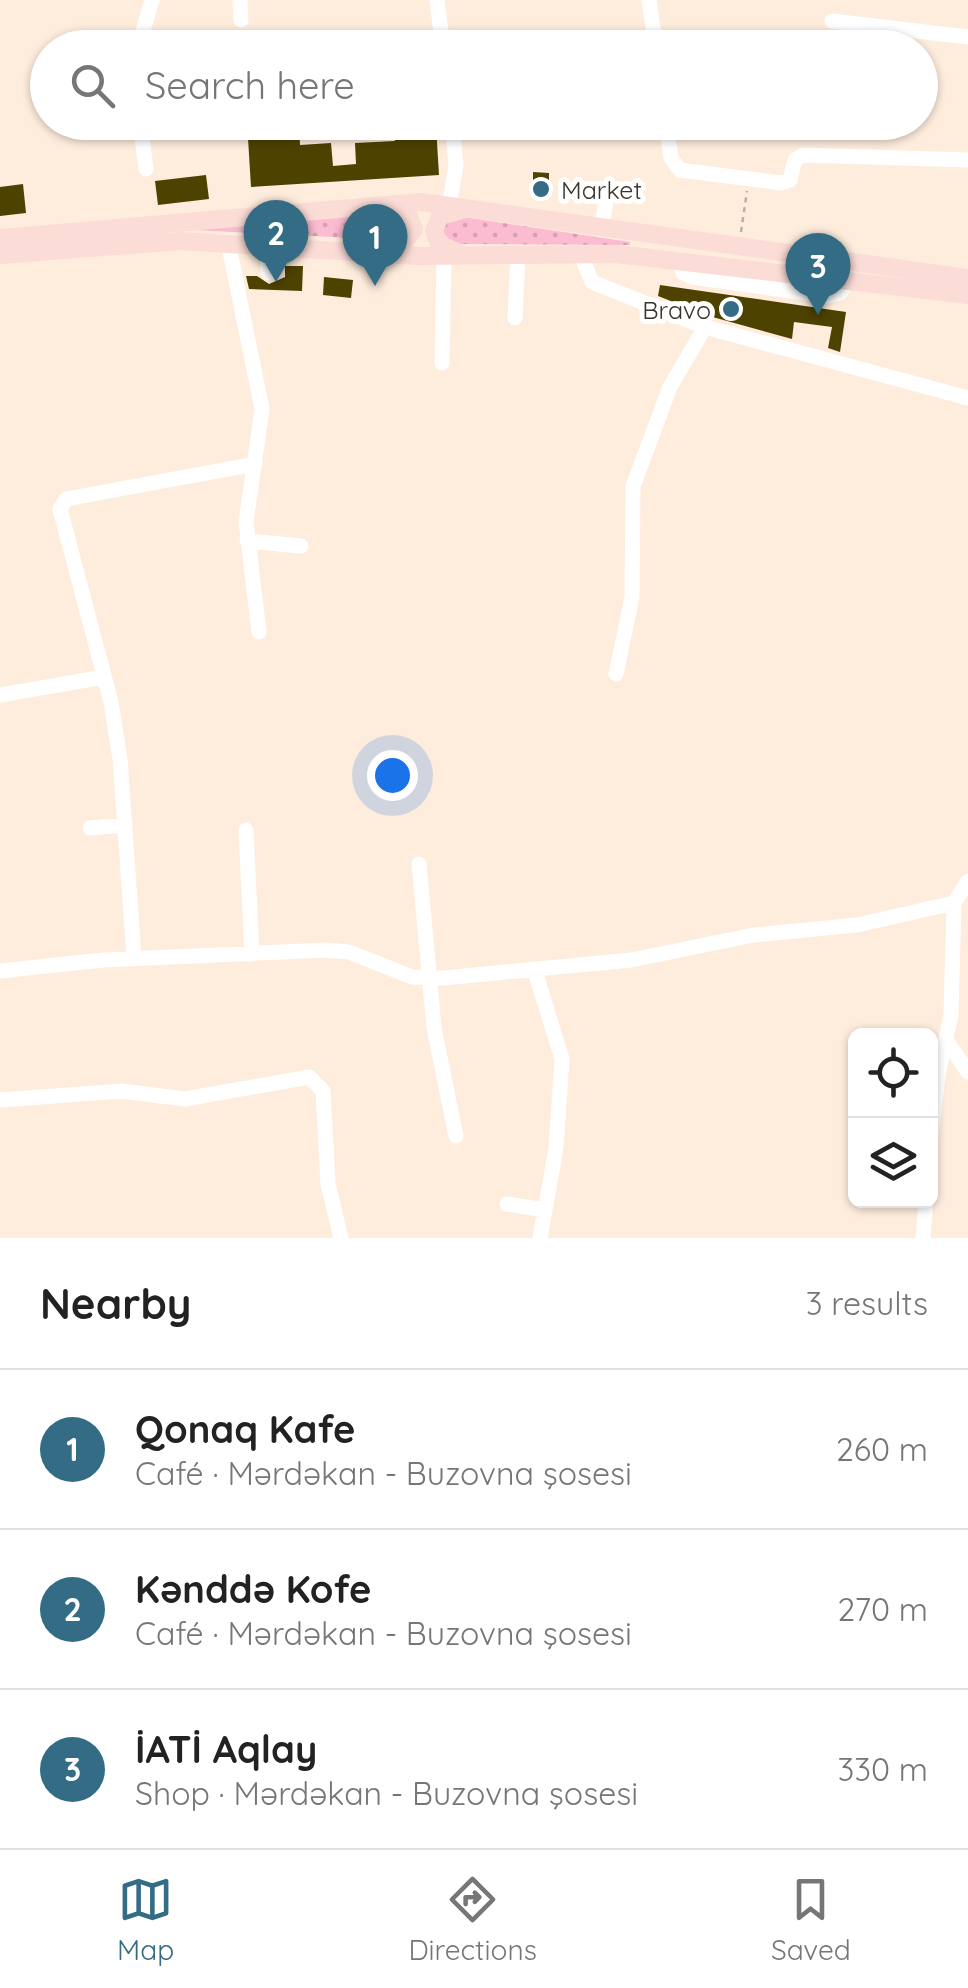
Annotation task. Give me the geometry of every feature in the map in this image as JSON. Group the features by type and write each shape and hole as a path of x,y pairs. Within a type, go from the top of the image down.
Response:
{"main road":[{"path":"342,249 401,245 412,235 413,222 407,212 372,203"},
{"path":"0,238 372,203 507,213 601,230 968,278"},
{"path":"449,208 436,223 439,244 453,252 485,255"},
{"path":"0,255 110,244 228,242 444,256 580,254 680,260 968,295"}],"street":[{"path":"143,30 152,0"},
{"path":"240,0 242,20"},
{"path":"437,0 441,30"},
{"path":"649,0 653,30"},
{"path":"832,21 914,30"},
{"path":"938,33 968,36"},
{"path":"142,140 146,169"},
{"path":"449,208 456,166 454,140"},
{"path":"668,140 671,158 680,170 787,182 795,160 803,155 968,160"},
{"path":"601,230 607,196"},
{"path":"228,242 262,409 247,541 259,632"},
{"path":"267,244 268,272"},
{"path":"580,254 586,275 603,290 704,328 968,398"},
{"path":"515,318 518,255"},
{"path":"442,364 444,256"},
{"path":"616,674 632,597 632,486 670,387 704,328"},
{"path":"134,958 120,759 104,676 60,515 62,502 255,464"},
{"path":"247,541 301,546"},
{"path":"0,695 104,676"},
{"path":"90,828 124,825"},
{"path":"246,830 252,954"},
{"path":"420,864 428,979 456,1136"},
{"path":"934,1118 946,1040 954,903 968,881"},
{"path":"0,971 134,958 339,950 428,979 632,960 754,935 837,928 954,903"},
{"path":"535,971 562,1060 556,1148 540,1238"},
{"path":"946,1040 968,1072"},
{"path":"0,1100 122,1092 186,1099 309,1077 323,1091 328,1184 342,1238"},
{"path":"506,1204 545,1210"},
{"path":"923,1238 925,1208"}],"path":[{"path":"738,248 749,179"}],"shaded area":[{"path":"379,214 394,220 396,228 389,240 194,230"},
{"path":"456,216 630,245 454,244 442,232 443,225"}],"building":[{"path":"248,140 300,140 300,145 331,143 333,166 356,164 355,143 437,140 439,175 251,187"},
{"path":"533,172 549,173 549,197 533,197"},
{"path":"206,175 209,199 158,205 155,181"},
{"path":"23,184 26,213 0,216 0,187"},
{"path":"285,266 303,266 302,291 249,289 246,276 257,276 269,284 285,277"},
{"path":"324,277 353,280 351,298 323,295"},
{"path":"660,285 846,312 840,352 828,348 832,327 794,322 792,339 709,316 658,296"}],"place":[{"name":"Market","path":"541,189"},
{"name":"Kənddə Kofe","path":"276,282"},
{"name":"Qonaq Kafe","path":"375,286"},
{"name":"Bravo","path":"731,309"},
{"name":"İATİ Aqlay","path":"818,315"}]}
